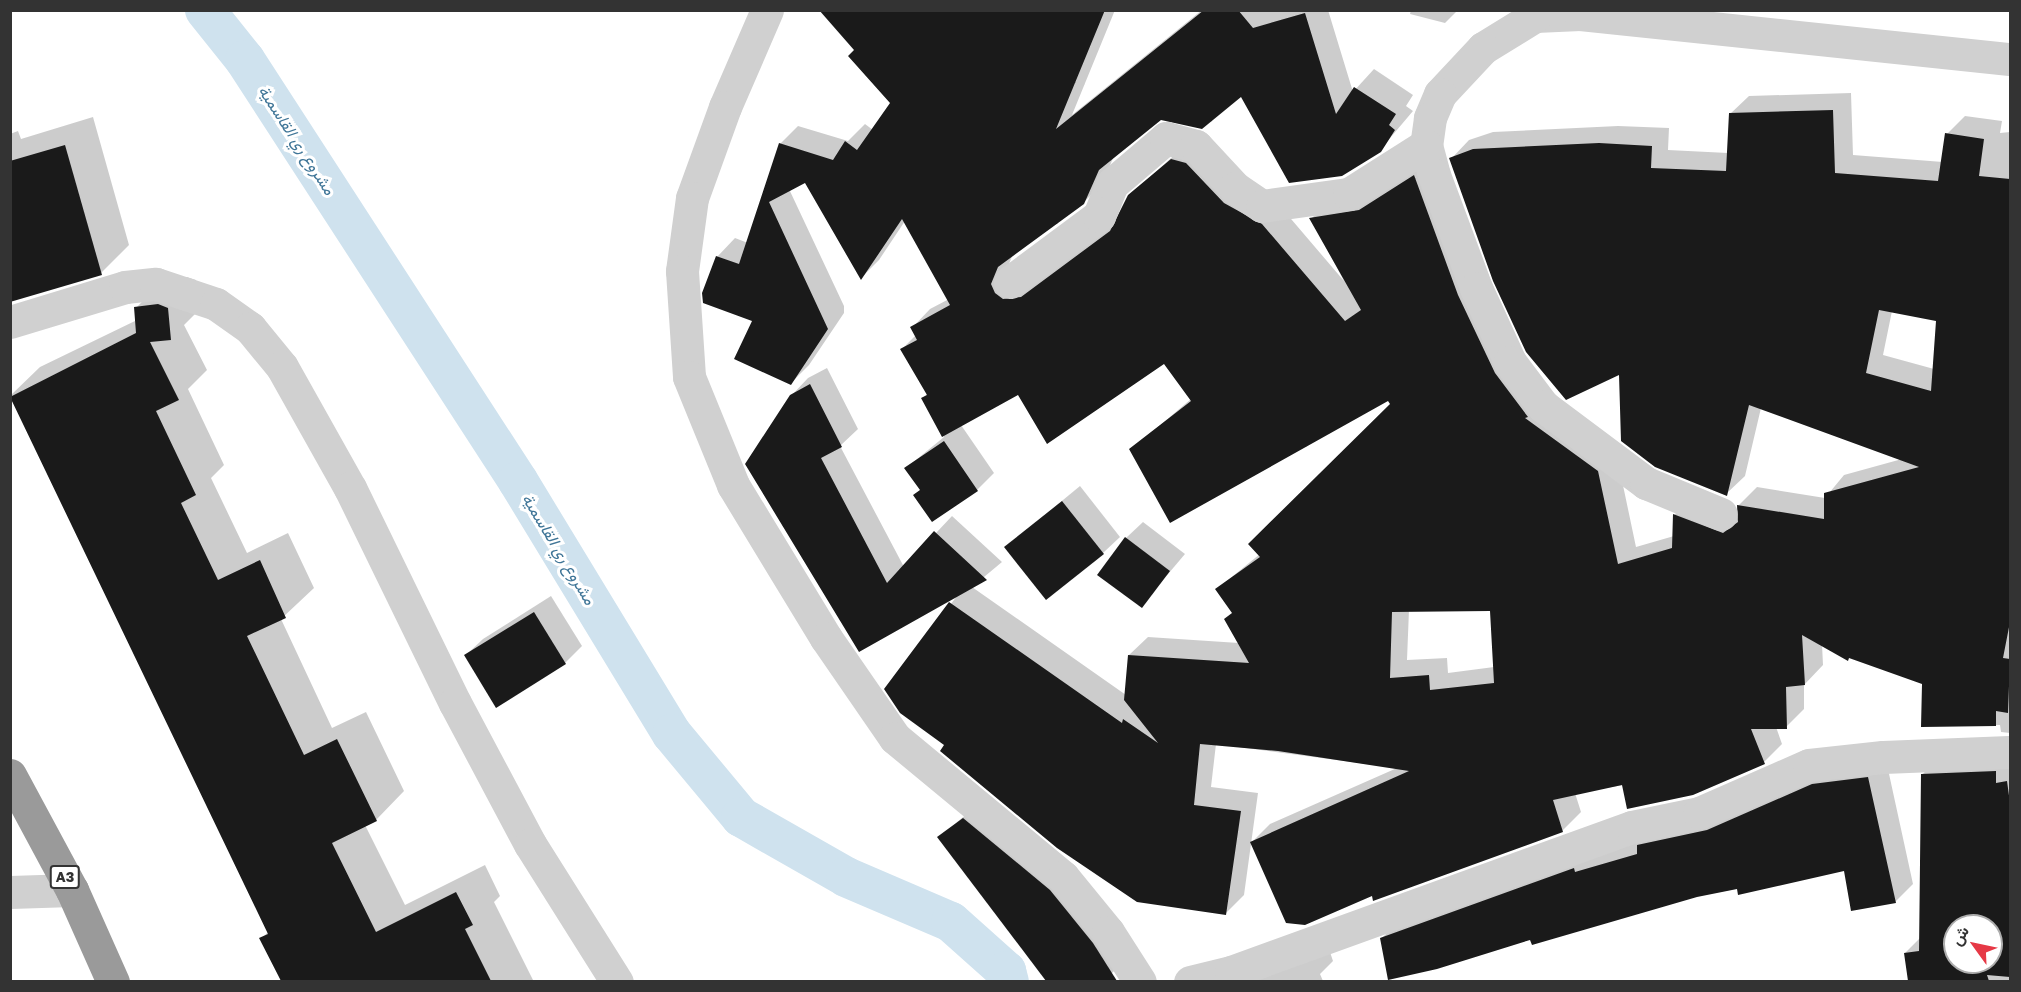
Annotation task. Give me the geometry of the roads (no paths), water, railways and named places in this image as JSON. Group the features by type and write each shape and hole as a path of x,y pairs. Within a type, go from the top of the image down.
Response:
{"highway":[{"name":"A3","path":"10,775 72,890 113,981"}],"street":[{"path":"767,10 725,107 692,198 682,271 689,377 733,485 826,639 895,738 1063,877 1108,932 1140,981"},
{"path":"1721,514 1646,483 1543,406 1509,363 1476,288 1434,175 1426,145 1430,118 1440,94 1483,48 1533,13 1580,15 2009,55"},
{"path":"1010,282 1099,216 1112,184 1166,138 1196,146 1234,188 1262,206 1349,194 1426,145"},
{"path":"10,322 125,287 156,284 216,304 250,328 282,367 350,488 455,703 530,844 617,981"},
{"path":"1190,981 1242,968 1632,827 1699,813 1809,765 2010,748"},
{"path":"10,892 72,890"}],"waterway":[{"name":"مشروع ري القاسمية","path":"205,10 245,60 518,481 672,734 741,817 846,877 951,922 1006,971 1009,982"}]}
